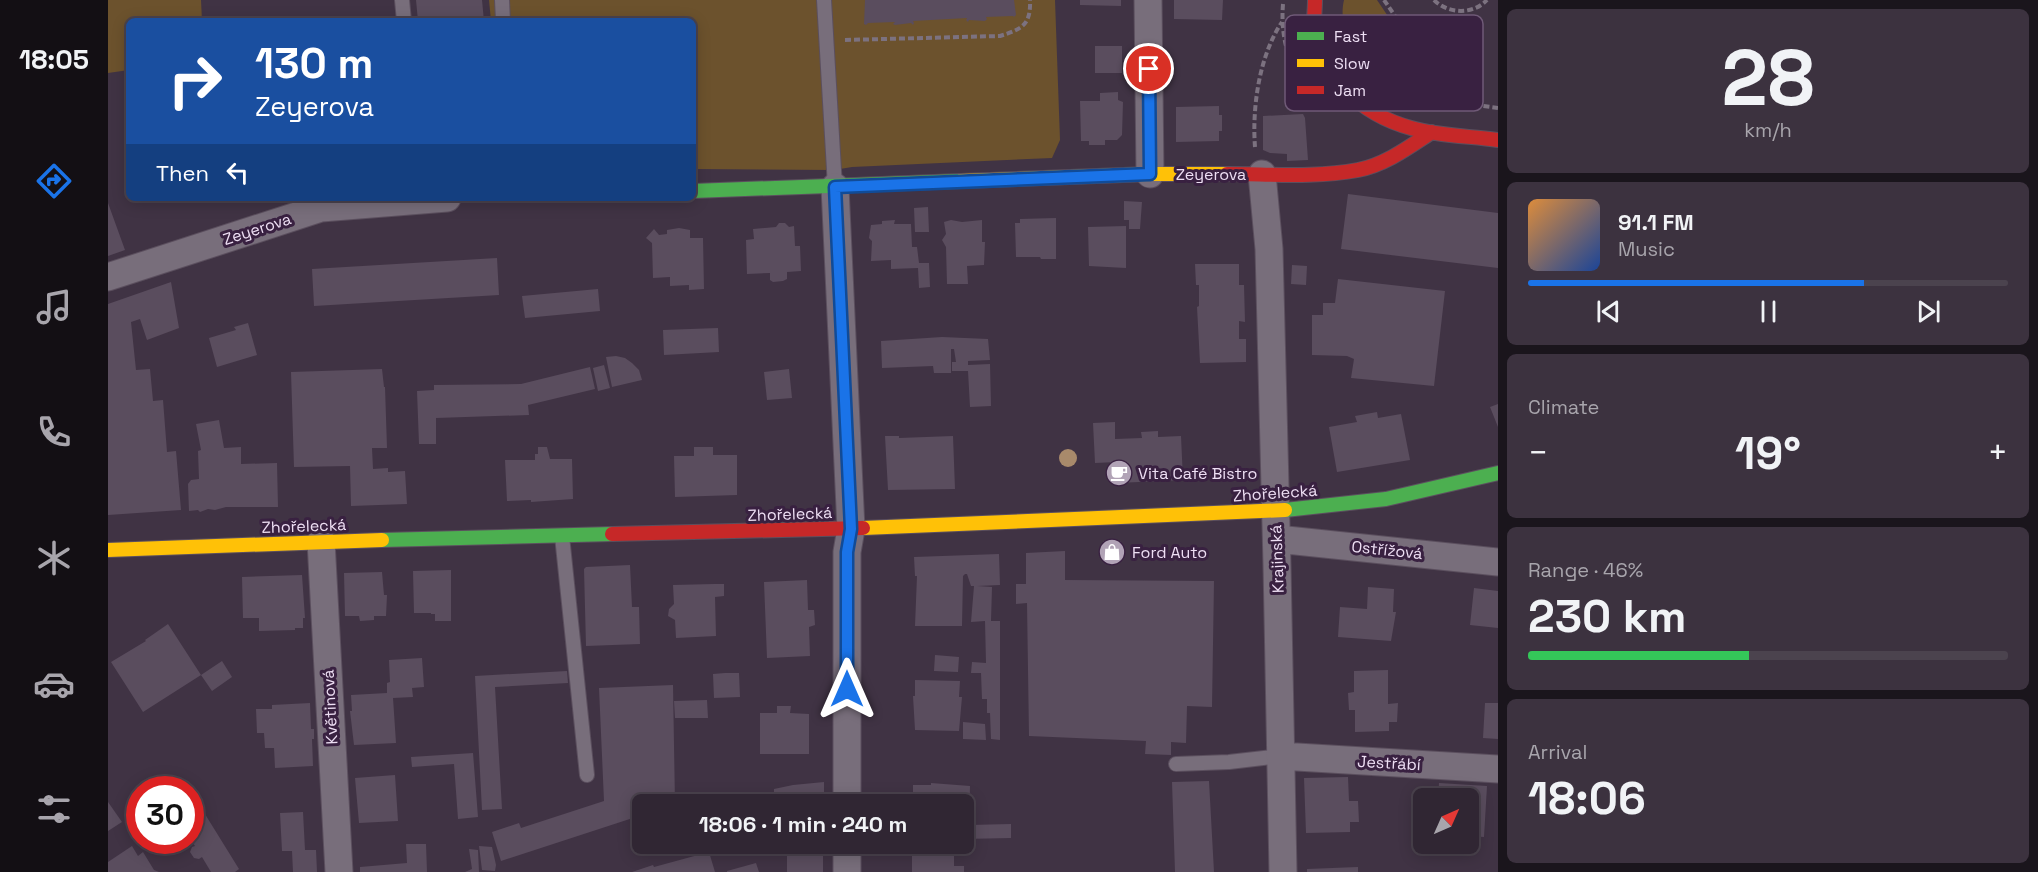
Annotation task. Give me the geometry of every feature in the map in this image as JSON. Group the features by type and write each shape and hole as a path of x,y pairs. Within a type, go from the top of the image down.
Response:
{"main road":[{"path":"1314,15 1315,0"},
{"path":"1373,111 1390,121 1432,132 1498,140"},
{"name":"Zeyerova","path":"696,191 1150,174 1316,174 1359,170 1397,155 1432,132"},
{"name":"Zhořelecká","path":"110,551 321,541 851,529 1275,511 1386,499 1498,473"}],"street":[{"path":"1148,0 1150,174"},
{"name":"Krajinská","path":"1262,174 1269,249 1283,872"},
{"path":"835,187 851,529 847,552 847,794"},
{"name":"Zeyerova","path":"108,277 321,208 389,201"},
{"name":"Ostřížová","path":"1277,539 1498,562"},
{"name":"Květinová","path":"321,541 339,872"},
{"name":"Jestřábí","path":"1280,756 1498,769"},
{"path":"847,854 847,872"}],"lane":[{"path":"402,0 404,18"},
{"path":"502,0 503,18"},
{"path":"824,0 835,187"},
{"path":"562,536 587,775"},
{"path":"1176,764 1230,762 1280,756"}],"path":[{"path":"826,40 1000,36 1026,24 1030,12 1030,0"},
{"path":"1384,0 1394,15"},
{"path":"1436,1 1444,8 1457,11 1480,7 1487,0"},
{"path":"1262,174 1256,154 1254,128 1260,77 1275,33 1285,19"},
{"path":"1483,106 1498,108"}],"shaded area":[{"path":"108,0 201,0 202,18 126,18 126,70 108,73"},
{"path":"489,0 1055,0 1060,140 1052,158 852,167 834,170 696,169 696,18 491,18"},
{"path":"1344,0 1377,0 1387,15 1343,15"}],"building":[{"path":"416,0 482,0 484,18 418,18"},
{"path":"865,0 1014,0 1016,15 1014,17 986,17 985,21 969,20 968,22 967,18 913,21 913,25 911,23 895,25 893,24 895,22 866,25 864,24"},
{"path":"1080,0 1121,0 1121,6 1080,5"},
{"path":"1174,0 1223,0 1222,20 1174,19"},
{"path":"1095,46 1122,46 1122,73 1095,73"},
{"path":"1118,92 1118,100 1123,102 1122,135 1117,140 1105,140 1105,145 1089,145 1089,141 1081,141 1080,101 1100,101 1100,93"},
{"path":"1219,106 1219,115 1222,115 1222,131 1219,131 1219,141 1176,142 1176,107"},
{"path":"1303,114 1308,160 1287,161 1287,154 1270,153 1263,150 1263,116"},
{"path":"1348,194 1498,213 1498,268 1341,249"},
{"path":"1124,201 1142,202 1140,229 1129,229 1129,220 1124,220"},
{"path":"108,203 125,250 108,256"},
{"path":"928,207 929,232 915,232 914,208"},
{"path":"1056,218 1056,259 1016,257 1015,223 1020,223 1020,219"},
{"path":"895,220 894,224 911,224 912,247 917,247 919,263 929,263 930,287 919,288 918,268 891,269 891,260 871,261 872,241 869,238 871,225"},
{"path":"951,220 962,222 982,220 982,242 985,242 984,265 967,266 968,284 947,284 946,247 942,240 946,234 944,222"},
{"path":"779,223 785,223 789,227 794,226 795,246 800,246 801,271 787,272 787,279 773,282 770,280 770,273 747,274 746,240 754,239 753,229 776,227"},
{"path":"1126,226 1126,268 1089,266 1088,227"},
{"path":"679,228 690,230 690,238 703,238 704,289 689,290 689,285 670,286 670,277 653,278 652,243 646,238 654,229 659,235 667,234 667,230"},
{"path":"497,258 499,295 314,306 312,269"},
{"path":"1195,264 1239,264 1239,285 1244,285 1245,322 1239,321 1239,339 1246,339 1246,362 1200,363 1197,307 1199,306 1199,285 1196,285"},
{"path":"1292,265 1307,266 1306,285 1291,284"},
{"path":"1338,279 1445,291 1434,386 1351,378 1354,359 1347,356 1312,355 1312,315 1323,315 1323,303 1335,303"},
{"path":"171,282 179,328 147,340 140,319 131,322 136,370 150,369 153,401 163,400 167,452 176,451 181,510 108,515 108,304"},
{"path":"598,289 600,311 525,318 522,296"},
{"path":"248,323 257,355 217,367 209,338 236,330 234,327"},
{"path":"718,328 719,352 664,355 663,330"},
{"path":"942,337 988,339 990,360 968,361 968,365 990,364 991,406 970,407 968,371 952,371 952,362 956,362 954,349 951,349 951,373 934,373 933,366 882,368 881,341"},
{"path":"616,356 632,363 639,370 642,380 612,387 606,357"},
{"path":"604,365 610,388 598,391 593,368"},
{"path":"590,367 595,389 528,405 529,415 436,418 436,444 419,444 417,391 434,390 434,385 521,384"},
{"path":"382,369 385,387 387,448 372,448 373,469 388,468 388,472 405,471 407,504 351,506 350,466 294,467 291,372"},
{"path":"789,369 792,398 767,400 764,372"},
{"path":"1498,404 1498,427 1490,407"},
{"path":"1377,412 1378,418 1401,414 1410,460 1337,472 1329,427 1357,422 1355,416"},
{"path":"219,420 224,448 241,447 241,464 277,463 278,507 226,507 200,512 198,510 189,511 188,484 191,480 199,479 198,451 201,450 196,424"},
{"path":"1115,422 1115,439 1142,438 1141,432 1158,431 1158,437 1181,436 1183,480 1117,483 1117,462 1095,463 1093,423"},
{"path":"885,436 899,436 899,438 953,436 955,489 888,490"},
{"path":"538,447 547,447 550,459 572,459 573,499 507,501 505,460 535,460"},
{"path":"694,447 713,447 713,455 737,455 737,495 675,497 674,456 694,456"},
{"path":"1065,551 1065,580 1214,581 1212,707 1187,706 1186,743 1171,742 1171,755 1145,754 1146,741 1029,736 1027,603 1016,604 1016,584 1026,584 1026,553"},
{"path":"999,554 1000,585 977,586 992,587 991,621 1000,621 1000,740 991,739 987,699 982,699 981,673 971,673 972,662 986,663 985,621 971,622 974,586 971,586 965,574 963,576 962,626 915,626 917,576 915,576 914,557"},
{"path":"630,565 632,607 639,607 640,644 586,646 584,569 586,567"},
{"path":"451,570 451,621 435,621 435,614 431,613 414,613 413,571"},
{"path":"382,572 384,595 387,595 386,616 374,616 374,620 360,621 359,616 345,616 344,573"},
{"path":"302,575 305,618 303,618 303,628 259,631 259,618 243,618 242,577"},
{"path":"807,580 808,610 814,610 815,625 809,627 810,656 767,658 764,582"},
{"path":"724,584 724,596 715,597 716,636 676,638 675,620 668,616 669,609 674,604 673,585"},
{"path":"1368,587 1394,589 1393,612 1396,612 1391,641 1338,637 1340,607 1367,609"},
{"path":"1474,588 1498,591 1498,628 1470,625"},
{"path":"168,624 201,675 143,712 111,662 146,641"},
{"path":"935,655 959,657 958,672 934,671"},
{"path":"422,658 424,687 412,688 413,697 393,698 396,743 354,745 350,711 352,711 351,695 387,693 387,683 390,682 389,660"},
{"path":"222,661 232,677 212,691 201,675"},
{"path":"1388,670 1388,704 1398,703 1397,722 1389,722 1389,731 1355,732 1355,710 1349,710 1348,693 1354,692 1354,671"},
{"path":"567,671 568,683 495,687 502,809 482,810 475,676"},
{"path":"739,673 740,697 714,698 713,674"},
{"path":"915,680 960,681 959,697 962,697 959,731 915,730 913,696 915,696"},
{"path":"673,685 675,794 632,794 632,818 501,861 492,832 519,823 521,828 604,801 599,688"},
{"path":"707,700 708,718 675,718 674,701"},
{"path":"310,703 311,729 314,729 313,766 275,768 274,748 265,748 264,733 257,733 256,709 272,709 272,705"},
{"path":"1485,703 1498,703 1498,739 1483,738"},
{"path":"777,706 791,706 790,713 809,714 809,754 760,754 760,713 777,713"},
{"path":"963,722 985,724 986,740 963,739"},
{"path":"473,753 478,817 458,819 454,764 412,767 411,757"},
{"path":"395,775 398,821 359,823 355,778"},
{"path":"1348,777 1349,801 1358,801 1359,822 1350,822 1350,832 1306,833 1304,778"},
{"path":"1209,781 1214,872 1175,872 1172,782"},
{"path":"824,782 824,794 774,794 774,789"},
{"path":"931,783 970,786 970,794 913,794 913,785 931,785"},
{"path":"1439,783 1487,786 1484,837 1479,837 1479,788 1439,788"},
{"path":"108,802 122,822 108,831"},
{"path":"204,812 239,869 235,872 211,872 202,857 194,858 191,854 204,854"},
{"path":"303,812 305,850 316,850 317,872 293,872 292,851 282,851 280,813"},
{"path":"1011,824 1011,838 974,839 974,825"},
{"path":"406,844 426,844 427,872 360,872 360,867 407,863"},
{"path":"479,846 492,847 495,871 482,870"},
{"path":"469,849 478,850 479,872 465,872 472,869"},
{"path":"126,850 126,854 138,856 144,854 154,870 159,872 108,872 108,862"},
{"path":"702,854 710,854 715,872 632,872 653,865 654,867"},
{"path":"787,854 823,854 823,872 787,872"},
{"path":"912,856 954,856 954,866 964,866 964,872 912,872"},
{"path":"756,863 759,872 727,872 727,871"},
{"path":"1358,867 1358,872 1307,872 1307,869"}],"traffic: fast":[{"path":"696,191 961,181"},
{"path":"1285,510 1386,499 1498,473"},
{"path":"382,540 612,534"}],"traffic: slow":[{"path":"961,181 1150,174 1227,174"},
{"path":"863,528 1285,510"},
{"path":"108,550 382,540"}],"traffic: jam":[{"path":"1314,15 1315,0"},
{"path":"1372,111 1393,122 1422,131 1498,140"},
{"path":"1227,174 1309,175 1368,168 1387,160 1432,132"},
{"path":"612,534 863,528"}],"place":[{"name":"Vita Café Bistro","path":"1119,473"},
{"name":"Ford Auto","path":"1112,552"}],"route":[{"path":"847,689 847,552 851,529 835,187 1150,174 1149,69"}]}
